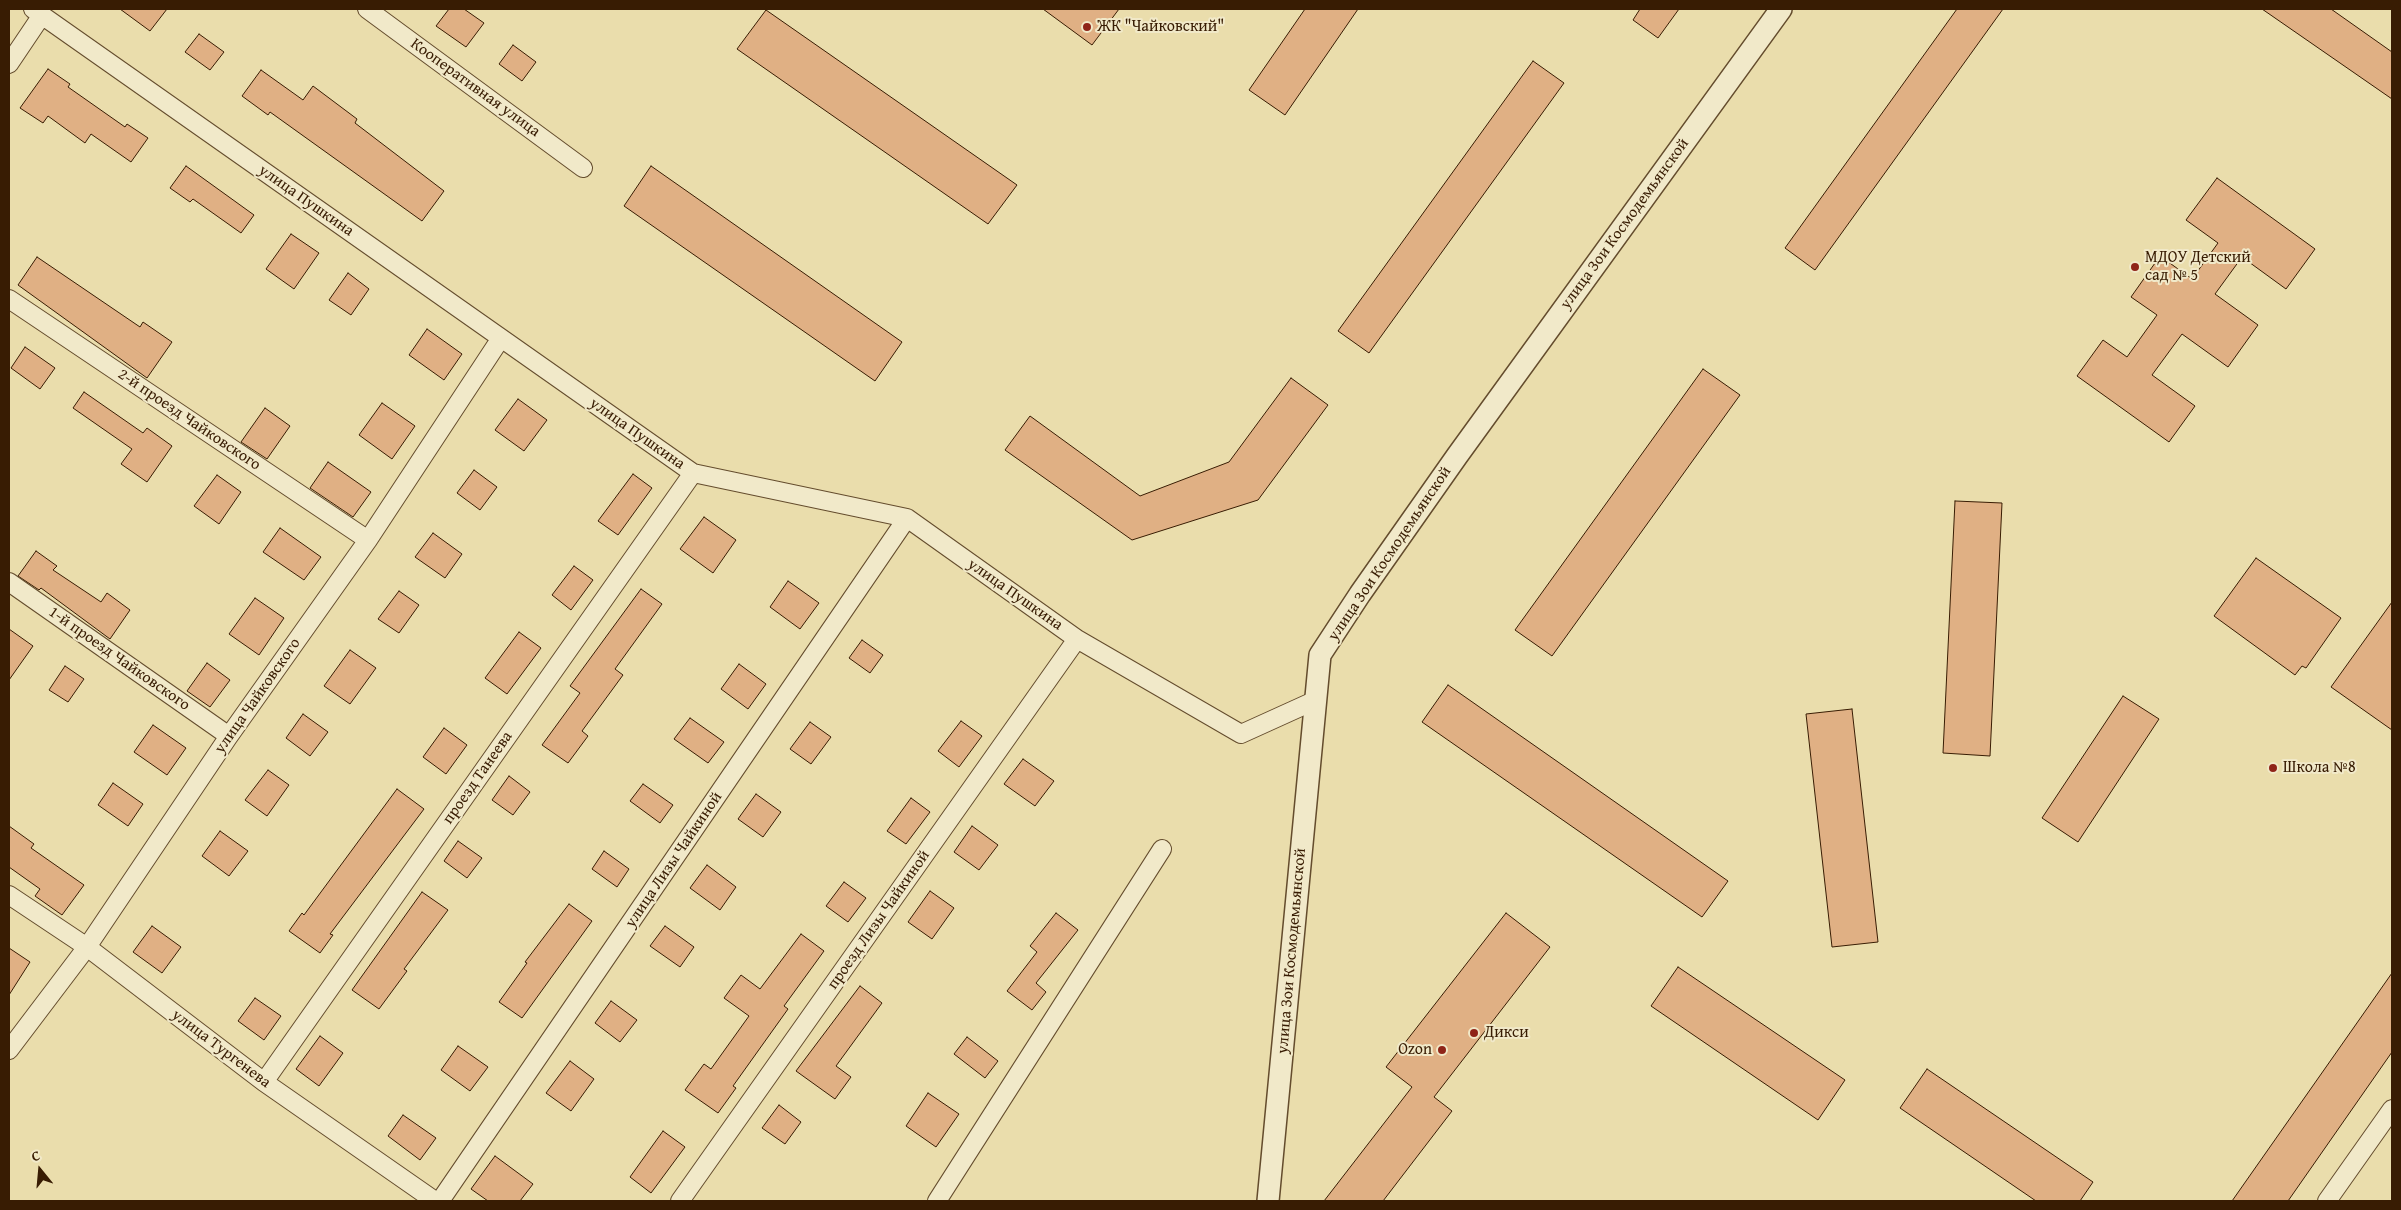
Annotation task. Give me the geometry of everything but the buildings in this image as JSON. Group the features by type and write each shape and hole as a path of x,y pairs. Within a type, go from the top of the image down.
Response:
{"street":[{"name":"Кооперативная улица","path":"367,9 582,168"},
{"name":"улица Зои Космодемьянской","path":"1268,1201 1320,656 1360,594 1457,456 1781,9"},
{"name":"улица Пушкина","path":"38,12 693,473 907,518 1077,640 1241,734 1316,700"},
{"path":"9,64 38,12"},
{"name":"2-й проезд Чайковского","path":"9,299 368,540"},
{"name":"улица Чайковского","path":"9,1050 87,947 229,736 368,540 500,338"},
{"name":"проезд Танеева","path":"264,1082 693,473"},
{"name":"улица Лизы Чайкиной","path":"440,1201 907,518"},
{"name":"1-й проезд Чайковского","path":"9,582 229,736"},
{"name":"проезд Лизы Чайкиной","path":"680,1201 1077,640"},
{"path":"936,1201 1162,849"},
{"name":"улица Тургенева","path":"9,895 87,947 264,1082 435,1201"},
{"path":"2327,1201 2392,1109"}],"place":[{"name":"ЖК \"Чайковский\"","path":"1087,27"},
{"name":"МДОУ Детский сад № 5","path":"2135,267"},
{"name":"Школа №8","path":"2273,768"},
{"name":"Дикси","path":"1474,1033"},
{"name":"Ozon","path":"1442,1050"}]}
